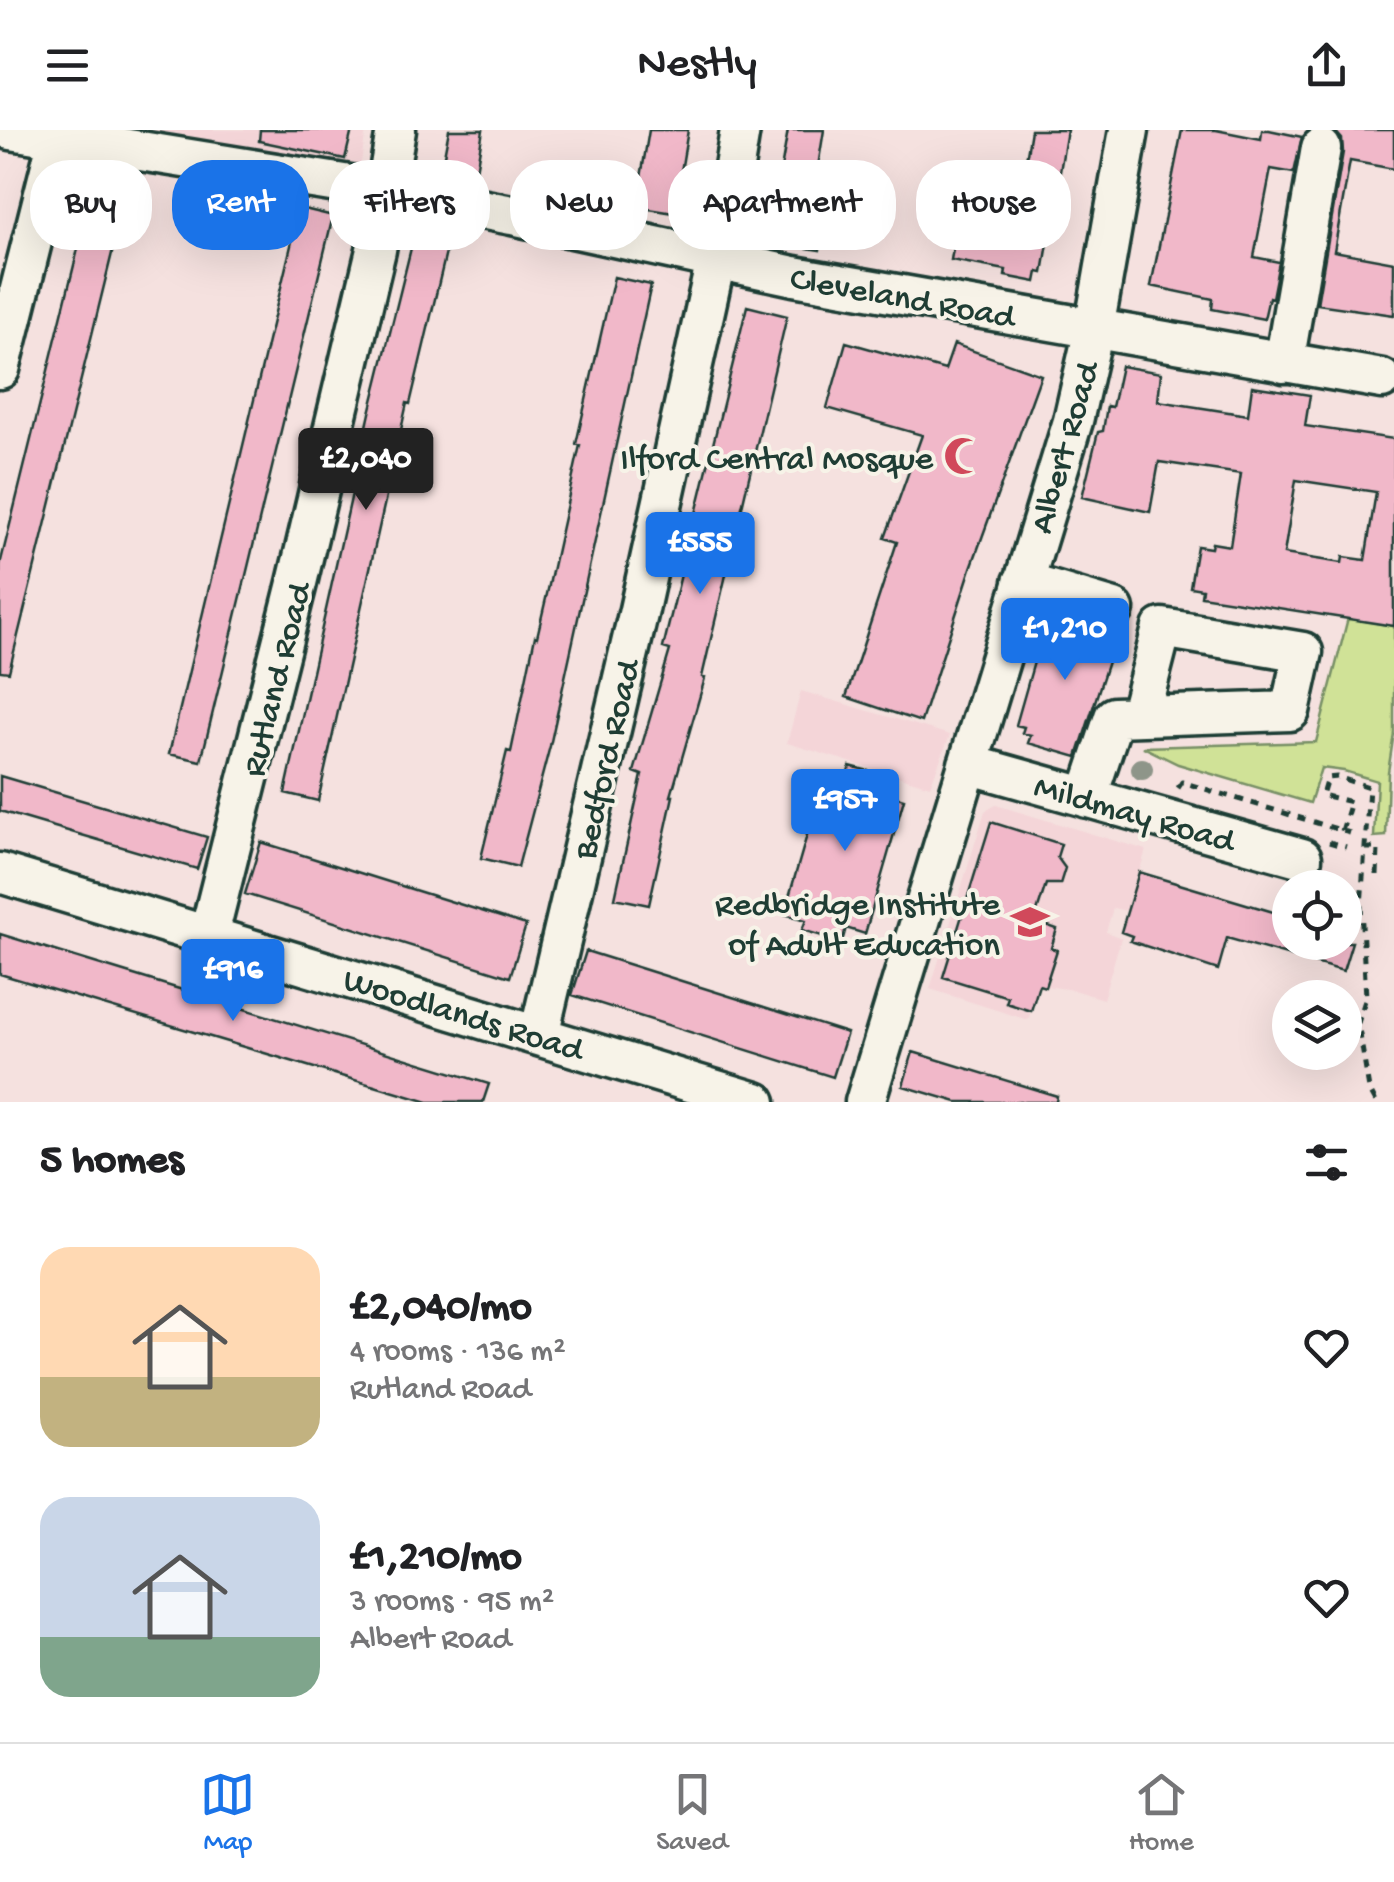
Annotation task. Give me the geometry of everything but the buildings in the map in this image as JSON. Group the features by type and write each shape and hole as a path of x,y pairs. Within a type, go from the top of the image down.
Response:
{"street":[{"name":"Cleveland Road","path":"12,130 184,143 329,177"},
{"name":"Rutland Road","path":"392,160 396,130"},
{"name":"Bedford Road","path":"538,1035 639,610 716,260 740,130"},
{"name":"Albert Road","path":"866,1102 1073,421 1094,329 1128,130"},
{"path":"0,369 58,134"},
{"path":"1284,363 1320,148"},
{"name":"Cleveland Road","path":"490,211 716,260 1382,378"},
{"name":"Rutland Road","path":"209,934 376,250"},
{"path":"1023,582 1114,609"},
{"path":"1087,798 1114,718 1140,714"},
{"name":"Mildmay Road","path":"968,764 1302,858"},
{"name":"Woodlands Road","path":"0,873 756,1102"}],"path":[{"path":"1342,831 1351,802 1322,795 1327,778 1337,777 1369,788 1362,883"},
{"path":"1175,796 1182,782 1350,833"},
{"path":"1365,848 1378,848 1378,876"},
{"path":"1362,937 1366,997 1358,1023 1369,1089 1376,1102"}],"shaded area":[{"path":"152,130 366,130 361,160 329,160 329,163"},
{"path":"801,691 950,735 930,786 787,743"},
{"name":"Redbridge Institute of Adult Education","path":"996,805 1146,850 1127,911 1113,908 1106,932 1121,938 1103,999 1040,985 1028,1020 930,989 985,811"}],"green space":[{"path":"1348,618 1394,626 1394,733 1386,836 1374,837 1377,781 1321,768 1310,803 1178,764 1143,747 1316,742"}],"place":[{"name":"Ilford Central Mosque","path":"963,456"},
{"name":"Redbridge Institute of Adult Education","path":"1030,922"}]}
